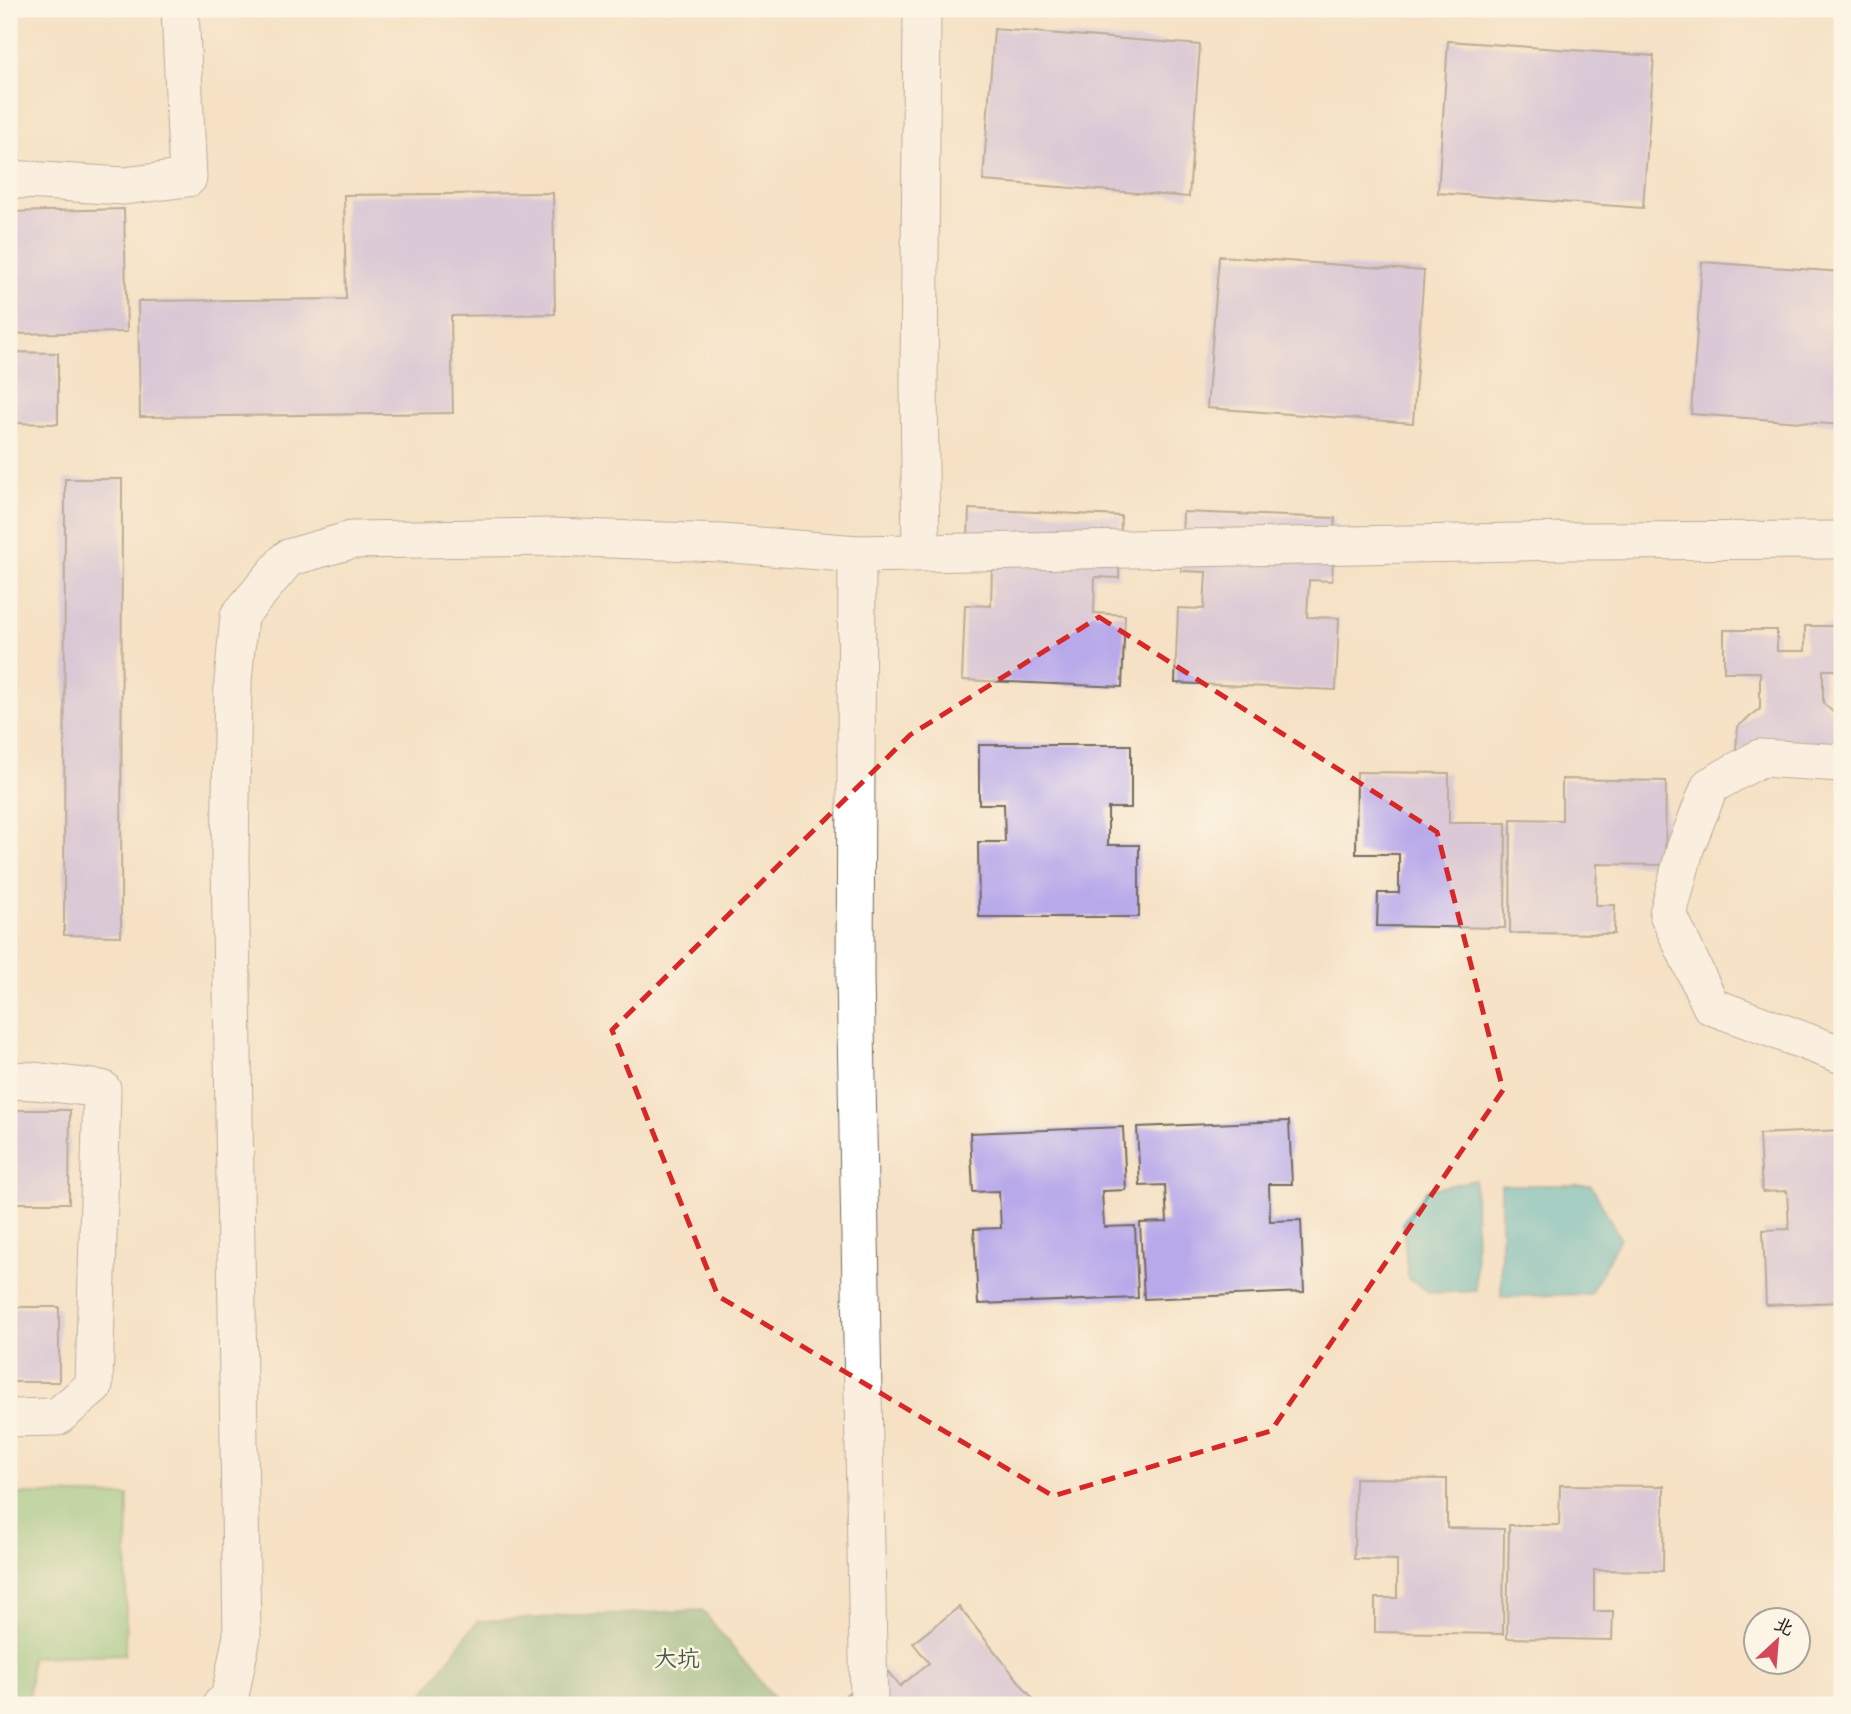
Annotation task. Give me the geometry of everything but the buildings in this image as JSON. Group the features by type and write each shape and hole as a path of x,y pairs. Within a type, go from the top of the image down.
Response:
{"street":[{"path":"9,179 124,186 188,178 180,9"},
{"path":"921,552 919,386 922,9"},
{"path":"221,1705 229,1700 242,1636 230,858 233,681 239,617 288,558 351,540 552,537 722,543 857,554 1557,541 1842,540"},
{"path":"857,554 855,976 869,1705"},
{"path":"1842,763 1760,758 1710,786 1686,846 1668,914 1711,1006 1842,1055"},
{"path":"9,1080 102,1089 94,1386 57,1417 9,1418"}],"highlighted area":[{"path":"1099,617 1437,832 1503,1090 1271,1431 1053,1496 718,1296 612,1030 910,735"}],"green space":[{"path":"9,1495 128,1496 125,1654 31,1657 29,1705 9,1705"},
{"name":"大坑","path":"702,1610 779,1705 415,1705 477,1621"}],"water":[{"path":"1475,1180 1476,1291 1431,1293 1408,1279 1403,1222 1427,1190"},
{"path":"1501,1185 1591,1185 1620,1238 1590,1294 1501,1297"}]}
